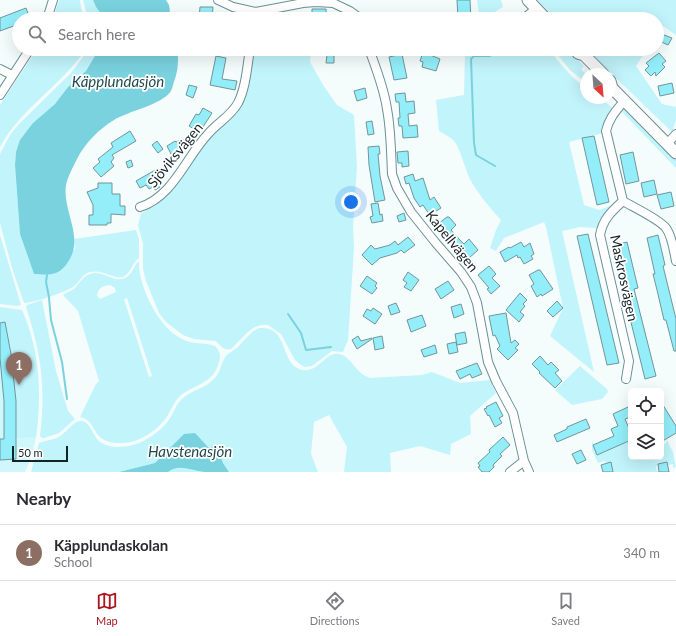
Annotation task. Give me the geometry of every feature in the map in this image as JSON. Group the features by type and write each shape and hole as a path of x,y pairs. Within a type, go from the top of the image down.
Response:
{"street":[{"path":"49,12 53,0"},
{"path":"218,0 246,12"},
{"path":"528,0 539,12"},
{"path":"270,12 303,3 323,2 333,3 350,12"},
{"path":"532,12 536,9"},
{"path":"0,96 25,56"},
{"name":"Sjöviksvägen","path":"140,207 151,203 162,194 204,138 237,105 244,87 249,56"},
{"name":"Kapellvägen","path":"371,56 387,104 394,183 403,200 415,217 461,272 471,287 477,303 488,362 516,420 524,461 529,472"},
{"path":"579,56 589,68"},
{"path":"585,56 597,68"},
{"path":"0,69 12,75"},
{"path":"616,91 676,153"},
{"path":"624,101 610,118 606,131 623,200 661,223 666,228 670,236 676,261"},
{"path":"667,144 676,134"},
{"name":"Maskrosvägen","path":"623,200 602,223 600,235 629,361 626,379"},
{"path":"510,472 524,461"}],"shaded area":[{"path":"59,0 80,0 82,12 55,12"},
{"path":"83,0 93,0 100,12 86,12"},
{"path":"477,0 501,0 503,7 495,12 479,12"},
{"path":"537,0 676,0 676,35 664,27 664,12 549,12"},
{"path":"32,56 81,56 65,74 19,120 0,147 0,105"},
{"path":"84,56 95,56 86,71 68,87 55,104 33,123 16,152 15,165 20,234 34,274 75,249 74,239 136,230 139,239 139,258 128,273 123,277 120,278 95,271 90,272 85,274 74,286 64,291 42,299 24,303 12,268 0,223 0,154 10,135 19,124 71,73"},
{"path":"252,56 310,56 310,62 323,85 337,105 354,115 357,167 353,226 354,248 348,340 343,352 332,351 312,366 305,367 295,360 281,334 268,325 255,327 231,349 224,348 215,341 194,339 183,335 166,322 159,313 146,281 143,269 143,244 138,225 141,214 158,201 198,149 234,112"},
{"path":"465,56 554,56 580,83 580,104 608,104 613,108 605,120 603,133 569,142 584,205 599,210 613,205 602,217 597,228 580,227 562,231 594,372 550,336 563,308 544,222 504,238 496,251 490,248 501,220 471,181 455,142 439,131 436,100 464,95"},
{"path":"559,56 575,56 584,66 580,68 580,78 570,70"},
{"path":"593,56 642,56 636,66 662,104 676,107 676,120 672,132 616,78 616,68 606,68"},
{"path":"622,111 627,111 676,160 676,168 624,114"},
{"path":"0,235 21,305 0,304"},
{"path":"139,261 142,283 146,294 165,326 174,334 186,341 215,346 220,354 220,358 217,369 209,379 181,395 174,403 166,418 155,430 136,441 114,443 102,439 87,420 80,417 96,384 99,381 78,311 63,295 74,289 83,278 90,274 95,273 123,279 130,274","holes":["110,285 115,288 116,292 100,299 97,296 99,289","127,298 152,376 149,377 124,299"]},
{"path":"42,300 56,371 68,411 75,419 59,433 44,438 40,436 42,418 42,386 39,355 26,307 27,305"},
{"path":"0,307 22,310 33,341 39,388 36,437 16,438 15,394 12,366 5,323 0,323"},
{"path":"0,308 20,310 38,422 35,442 25,472 0,472"},
{"path":"259,328 268,329 275,332 292,363 297,368 304,370 310,370 329,356 339,354 346,357 357,370 370,378 422,375 432,372 460,383 490,380 496,393 470,416 471,434 451,444 450,455 420,446 390,453 391,472 344,472 347,447 329,415 314,422 311,454 318,472 229,472 223,463 217,446 170,449 155,463 119,472 31,472 39,443 55,439 78,421 87,423 97,439 109,446 122,447 135,445 148,438 165,425 181,400 214,379 218,374 226,356 237,348 250,334"},
{"path":"580,366 607,389 608,392 602,399 572,405 555,390"},
{"path":"667,440 673,452 676,467 673,468 673,464 668,465 667,463 656,466 657,471 659,472 613,472 610,462 606,464 605,461 598,463 592,450 592,441 597,454 628,441 628,460 664,460 664,445"},
{"path":"183,467 202,472 168,472 171,469"}],"water":[{"path":"93,0 166,0 169,5 170,12 100,12"},
{"name":"Käpplundasjön","path":"95,56 178,56 177,72 171,91 167,96 153,104 114,120 98,132 80,153 72,168 66,185 67,204 74,234 73,253 65,267 58,272 54,274 34,274 20,234 15,165 16,152 20,140 33,123 55,104 68,87 86,71"},
{"name":"Havstenasjön","path":"195,433 208,447 217,446 223,463 229,472 204,472 186,468 177,468 168,472 119,472 155,463 184,434"}],"building":[{"path":"457,0 470,0 471,12 458,12"},
{"path":"200,7 213,7 213,12 200,12"},
{"path":"26,8 27,12 16,12"},
{"path":"312,9 326,9 326,12 312,12"},
{"path":"12,13 12,27 0,31 0,18"},
{"path":"664,35 672,38 668,45 664,43"},
{"path":"216,56 226,58 222,79 237,81 235,90 210,85"},
{"path":"327,56 334,56 334,63 326,63"},
{"path":"402,56 407,78 394,80 389,57"},
{"path":"422,56 433,56 440,59 436,71 422,67 423,62 420,61"},
{"path":"655,56 662,56 666,61 662,64 665,67 656,76 655,72 651,76 645,70 649,66 646,63"},
{"path":"672,83 674,93 660,96 658,86"},
{"path":"189,85 197,87 193,98 186,95"},
{"path":"365,88 367,98 357,101 354,91"},
{"path":"405,93 406,102 414,101 415,113 408,114 409,126 417,125 418,137 403,138 402,126 399,126 399,102 396,102 395,94"},
{"path":"203,108 212,113 199,132 189,126 196,114 199,115"},
{"path":"372,121 374,134 368,135 366,122"},
{"path":"130,131 136,141 112,155 114,158 111,162 114,166 101,177 93,168 100,162 98,159 113,147 111,143"},
{"path":"594,136 609,202 597,205 582,138"},
{"path":"183,139 186,144 184,145 185,148 183,149 184,152 175,158 174,155 172,156 167,146 175,141 176,142"},
{"path":"157,141 163,149 158,153 152,145"},
{"path":"379,146 380,154 378,154 380,176 385,200 375,202 369,165 368,147"},
{"path":"408,151 409,166 402,167 402,163 398,163 397,152"},
{"path":"633,152 639,181 626,184 620,155"},
{"path":"131,160 133,166 128,168 126,162"},
{"path":"157,169 161,176 155,179 160,187 155,190 153,187 149,189 146,185 140,188 136,181"},
{"path":"413,174 415,181 423,178 430,200 434,197 441,208 429,214 423,205 420,207 414,198 409,183 406,184 404,177"},
{"path":"654,180 657,194 644,197 641,183"},
{"path":"98,183 112,183 112,194 120,194 120,206 125,206 125,215 111,214 111,223 107,223 107,225 89,225 89,215 93,215 93,205 87,192 98,188"},
{"path":"671,192 674,206 661,209 657,195"},
{"path":"378,203 380,215 382,214 383,221 372,223 370,217 373,216 371,204"},
{"path":"404,213 406,220 399,222 397,216"},
{"path":"449,217 456,225 451,230 459,239 464,244 469,239 478,250 468,259 459,248 458,249 450,241 445,235 446,233 438,224"},
{"path":"588,234 619,363 607,365 577,236"},
{"path":"658,235 665,265 663,266 676,319 676,351 674,351 666,320 664,320 653,274 655,274 647,238"},
{"path":"408,237 415,245 404,253 401,250 397,253 380,258 372,265 362,255 371,245 375,249 390,245 395,241 398,245"},
{"path":"521,242 524,247 530,243 534,254 531,256 533,259 524,264 517,255 505,262 500,252"},
{"path":"627,242 638,288 634,289 656,376 645,379 625,298 628,297 615,245"},
{"path":"489,266 496,274 492,278 500,286 491,294 487,289 489,288 478,275"},
{"path":"540,270 553,289 542,296 541,294 537,297 531,286 534,284 529,275"},
{"path":"408,272 419,280 411,291 404,287 407,283 403,280"},
{"path":"367,276 377,283 375,286 377,288 372,294 360,286"},
{"path":"448,281 454,290 441,299 435,289"},
{"path":"520,293 527,300 523,304 525,306 520,312 524,315 519,322 506,310"},
{"path":"557,301 563,308 553,317 547,311"},
{"path":"396,303 400,312 391,315 388,306"},
{"path":"461,304 464,314 454,318 451,307"},
{"path":"373,308 382,314 375,324 363,316 367,309 371,311"},
{"path":"506,313 511,343 515,340 519,344 515,348 518,350 508,360 497,349 500,346 495,335 493,336 489,316"},
{"path":"422,315 426,326 411,332 407,320"},
{"path":"5,322 11,354 16,401 16,459 0,460 0,439 4,439 4,401 0,358 0,323"},
{"path":"465,332 467,343 457,345 455,334"},
{"path":"358,336 361,341 372,339 357,349 352,340"},
{"path":"382,336 384,348 375,350 373,338"},
{"path":"456,342 458,352 449,354 447,344"},
{"path":"435,345 437,353 424,357 421,350"},
{"path":"540,356 548,365 551,362 559,370 555,373 562,381 555,388 532,364"},
{"path":"477,363 482,374 472,378 470,374 460,379 456,371"},
{"path":"496,402 503,416 499,418 502,423 495,427 484,409"},
{"path":"628,407 628,418 625,419 628,426 628,441 597,455 593,445 614,436 611,429 618,426 613,414"},
{"path":"664,407 676,426 676,433 664,440"},
{"path":"586,419 590,428 557,442 554,435 567,429 567,427"},
{"path":"503,437 510,445 500,454 502,456 493,465 494,467 489,472 482,472 478,467 480,466 478,463"},
{"path":"581,450 586,460 577,464 572,454"},
{"path":"611,462 613,472 603,472 601,465"},
{"path":"667,462 669,472 659,472 658,464"}],"waterway":[{"path":"474,56 471,59 474,143 476,155 495,166"},
{"path":"474,56 490,56"},
{"path":"47,275 46,282 49,297"},
{"path":"49,298 51,320 62,362 67,399"},
{"path":"288,314 301,333 306,350 331,347"}],"place":[{"name":"Käpplundaskolan","path":"19,385"}]}
